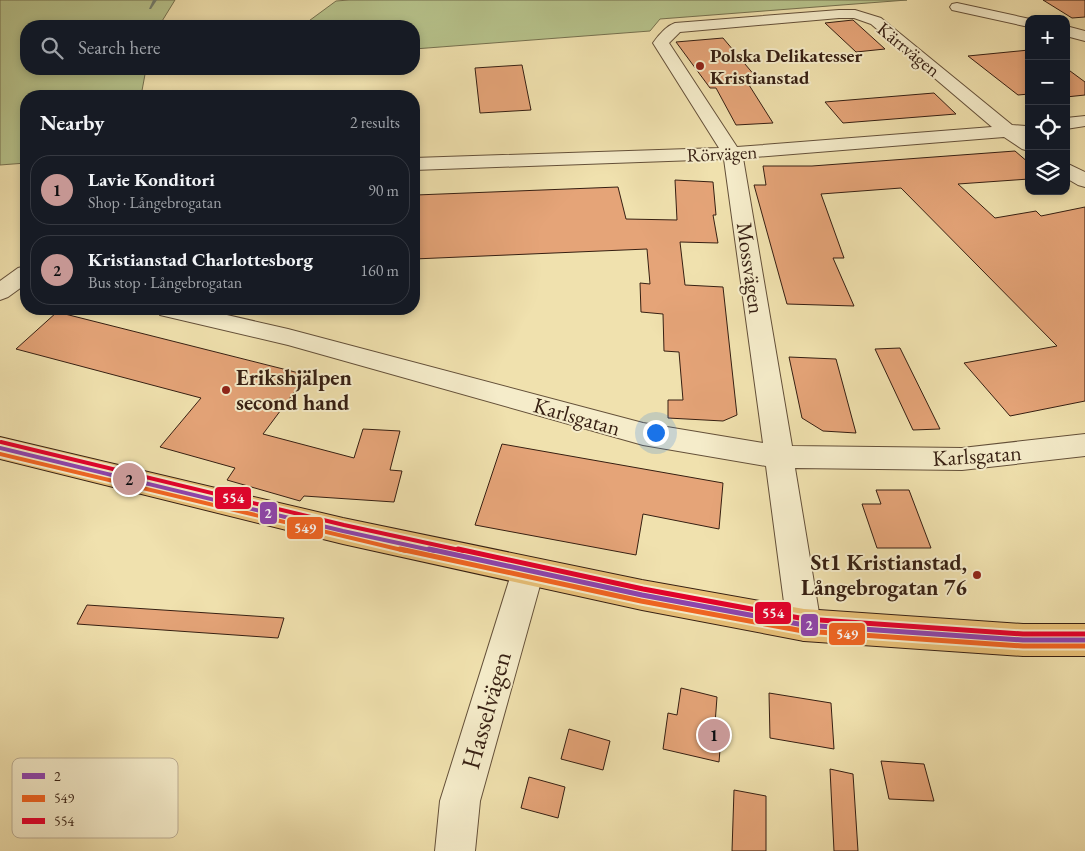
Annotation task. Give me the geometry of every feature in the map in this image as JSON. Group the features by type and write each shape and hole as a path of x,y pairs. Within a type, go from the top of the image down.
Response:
{"main road":[{"path":"0,448 343,531 642,596 804,625 1023,640 1085,640"}],"street":[{"path":"957,7 1025,22"},
{"name":"Kärrvägen","path":"766,20 855,14 876,21 1008,131 1025,142"},
{"name":"Mossvägen","path":"766,20 674,28 661,43 732,153 737,173 804,625"},
{"path":"1070,33 1085,36"},
{"path":"1070,123 1085,121"},
{"name":"Rörvägen","path":"420,164 732,153 1025,129"},
{"path":"1070,172 1085,181"},
{"path":"0,292 20,278"},
{"name":"Karlsgatan","path":"193,315 297,340 643,434 778,457 962,459 1085,445"},
{"name":"Hasselvägen","path":"455,851 460,801 528,570"}],"green space":[{"path":"0,0 175,0 163,20 20,20 20,75 145,75 142,90 20,90 20,163 0,165"},
{"path":"907,0 660,19 650,31 420,49 420,20 310,20 336,1"}],"building":[{"path":"1043,0 1085,0 1085,17 1072,18"},
{"path":"853,20 885,49 856,52 825,23"},
{"path":"723,38 761,83 749,85 773,123 736,125 716,88 710,88 676,42"},
{"path":"1025,50 1025,94 1018,95 968,56"},
{"path":"522,65 531,110 480,113 475,68"},
{"path":"1070,71 1085,82 1085,95 1070,97"},
{"path":"934,93 956,114 843,123 825,102"},
{"path":"1015,151 1025,160 1025,179 958,184 995,218 1036,211 1041,216 1085,207 1085,401 1010,416 964,363 1057,346 901,188 821,194 844,258 833,258 854,306 787,304 754,185 766,185 763,166 812,166"},
{"path":"675,180 713,182 716,215 713,215 718,243 680,242 685,285 723,287 737,415 723,421 668,418 668,400 683,400 679,352 664,351 663,314 641,312 640,283 650,284 647,249 420,259 420,195 618,187 626,219 677,220"},
{"path":"54,315 69,315 307,375 263,434 354,458 363,429 400,431 390,470 402,471 394,502 304,496 300,501 227,480 235,468 160,447 201,398 16,349"},
{"path":"900,348 940,429 913,430 875,349"},
{"path":"789,357 836,359 856,433 823,431 802,418"},
{"path":"502,444 723,483 719,529 643,514 636,555 475,525"},
{"path":"876,490 909,490 931,548 877,548 862,504 881,504"},
{"path":"87,605 284,618 278,638 77,624"},
{"path":"681,688 717,697 715,724 722,725 719,762 663,749 668,713 677,715"},
{"path":"769,693 831,703 834,749 770,738"},
{"path":"569,729 610,741 603,770 561,759"},
{"path":"881,761 924,764 934,801 889,799"},
{"path":"830,769 853,774 858,851 834,851"},
{"path":"529,777 565,787 558,818 521,808"},
{"path":"734,790 766,796 766,851 732,851"}],"waterway":[{"path":"150,8 155,0"}],"transit line":[{"name":"554","path":"1,442 344,525 643,589 805,619 1023,634 1085,634"},
{"name":"2","path":"0,448 343,531 642,595 804,625 1023,640 1085,640"},
{"name":"549","path":"0,454 342,537 641,601 803,631 1023,646 1085,646"}],"place":[{"name":"Polska Delikatesser Kristianstad","path":"700,66"},
{"name":"Erikshjälpen second hand","path":"226,390"},
{"name":"Kristianstad Charlottesborg","path":"129,479"},
{"name":"St1 Kristianstad, Långebrogatan 76","path":"977,575"},
{"name":"Lavie Konditori","path":"714,735"}]}
